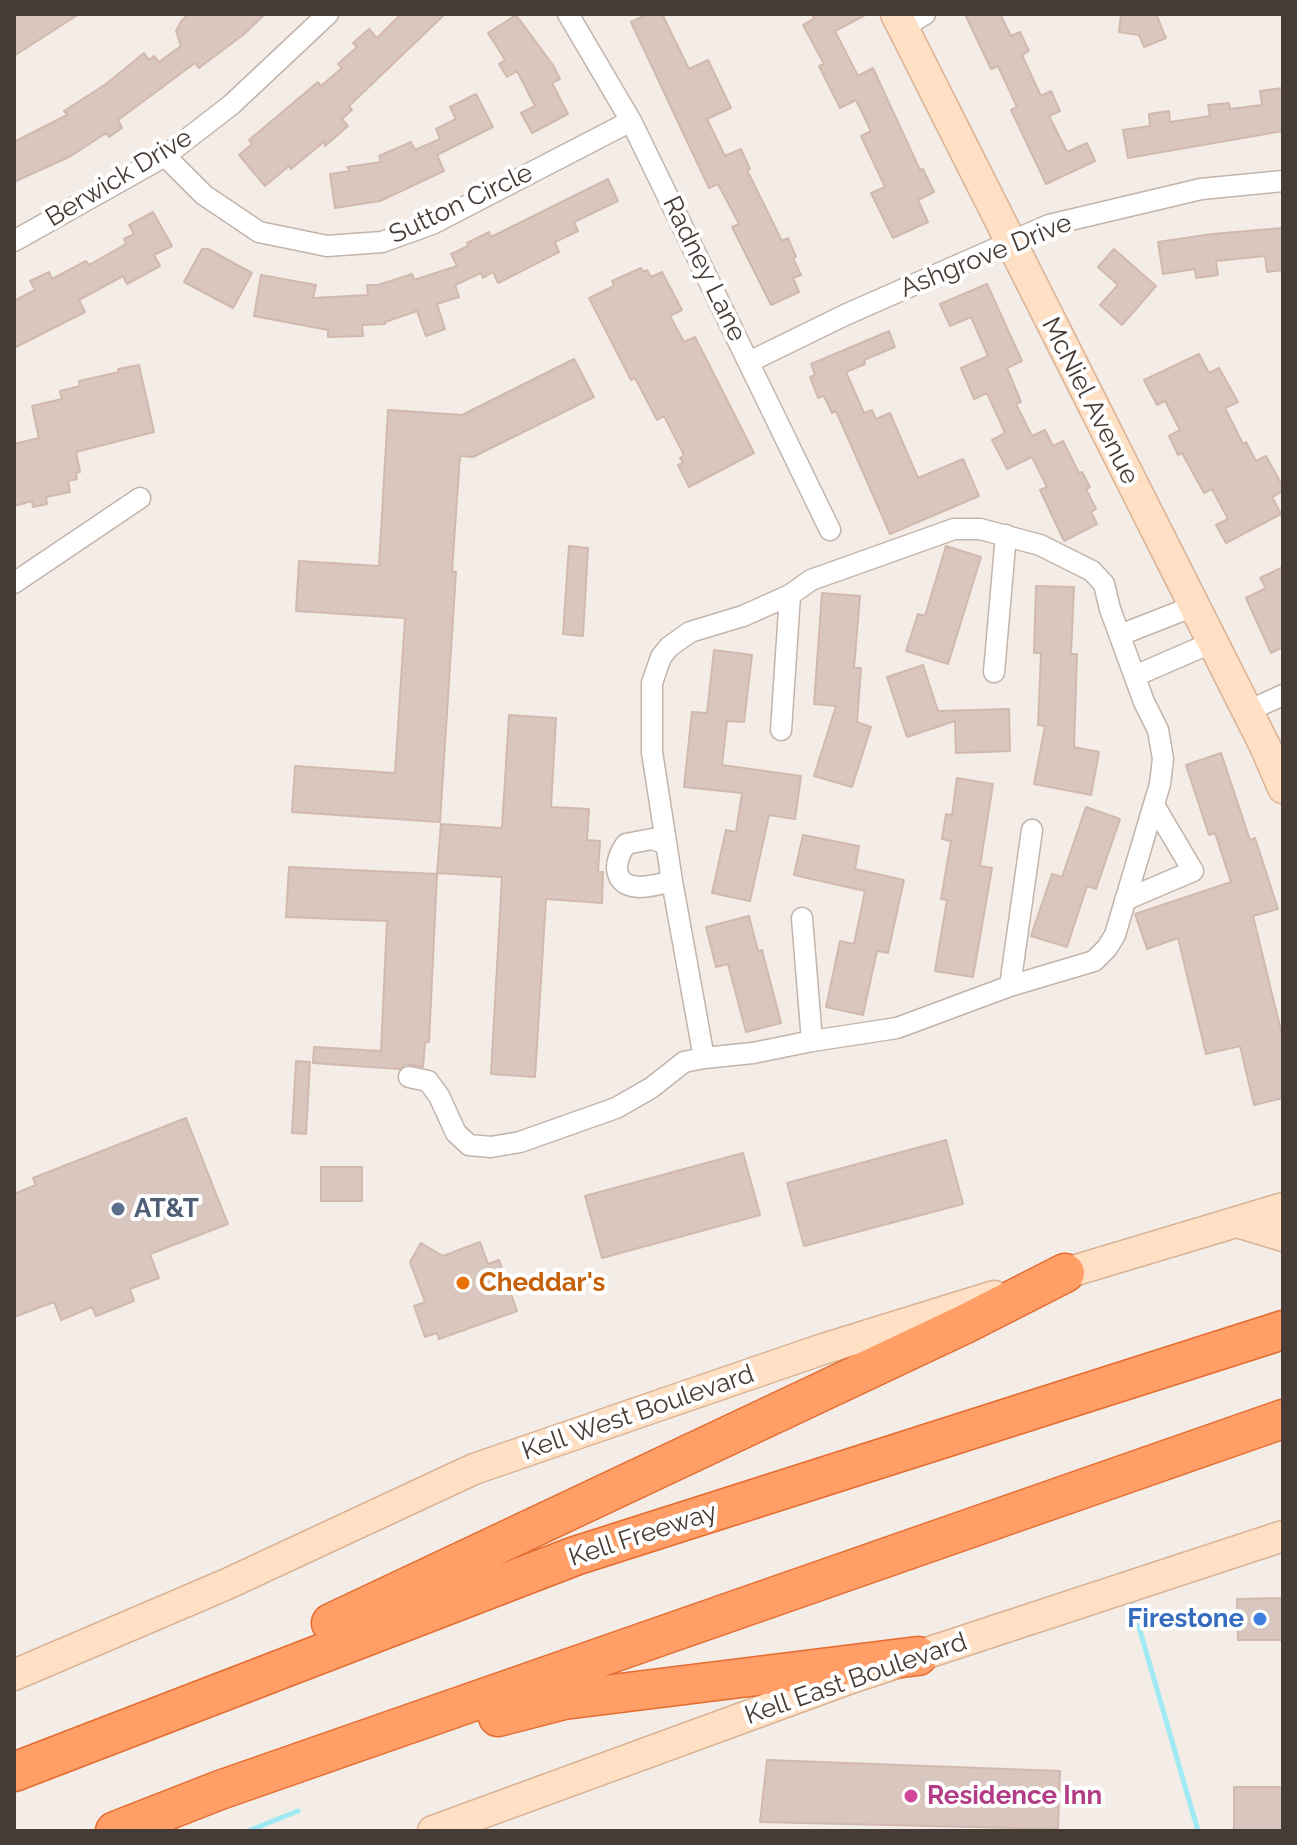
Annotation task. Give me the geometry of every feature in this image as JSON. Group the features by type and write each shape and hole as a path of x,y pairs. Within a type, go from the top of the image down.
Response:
{"highway":[{"path":"132,1726 275,1646 394,1595 965,1324 1065,1273"},
{"name":"Kell Freeway","path":"14,1772 575,1556 1283,1330"},
{"path":"115,1831 220,1790 1283,1419"},
{"path":"220,1790 564,1700 918,1656"},
{"path":"14,1765 76,1747"}],"main road":[{"name":"McNiel Avenue","path":"908,19 1010,243 1248,711 1283,788"},
{"name":"Kell West Boulevard","path":"14,1675 227,1584 474,1469 823,1349 1283,1208"},
{"path":"1237,1222 1283,1236"},
{"name":"Kell East Boulevard","path":"433,1831 918,1656 1276,1535"}],"street":[{"name":"Berwick Drive","path":"14,241 165,156 231,105 328,14"},
{"name":"Radney Lane","path":"568,14 631,121 830,530"},
{"name":"Sutton Circle","path":"165,156 204,195 259,232 327,246 382,242 432,224 631,121"},
{"name":"Ashgrove Drive","path":"749,362 845,315 1049,225 1201,189 1283,181"},
{"path":"14,583 140,498"},
{"path":"409,1077 428,1081 456,1133 469,1145 491,1147 520,1142 616,1108 651,1088 684,1062 897,1028 1010,986 1094,961 1115,935 1160,784 1162,744 1110,609 1104,584 1092,571 1040,545 980,529 954,529 811,580 790,595 743,616 690,632 661,657 652,683 652,752 704,1058"},
{"path":"994,672 1006,535"},
{"path":"781,730 790,595"},
{"path":"1120,635 1194,606"},
{"path":"1135,676 1213,642"},
{"path":"1248,711 1283,695"},
{"path":"1125,900 1193,871 1154,805"},
{"path":"1010,986 1032,830"},
{"path":"666,844 652,839 626,844 621,851 617,872 621,881 629,886 654,886 672,881"},
{"path":"802,918 812,1041"}],"building":[{"path":"14,14 79,14 14,56"},
{"path":"189,14 265,14 199,68 195,63 118,120 122,128 109,137 106,133 71,156 14,182 14,142 67,115 64,111 106,84 144,53 149,60 154,56 159,62 181,46 176,31"},
{"path":"401,14 445,14 349,106 352,110 342,119 348,126 325,146 325,141 265,186 239,155 252,144 249,140 318,82 321,86 342,68 338,64 357,47 353,43 369,29 377,38"},
{"path":"648,14 662,14 689,69 708,60 731,108 707,119 725,156 741,149 750,169 747,170 782,241 788,238 796,257 793,258 801,275 793,278 799,292 771,305 732,227 739,224 718,184 709,188 631,22"},
{"path":"812,14 867,14 835,31 858,76 873,68 920,170 923,169 934,192 918,200 928,222 893,238 871,193 885,187 861,136 871,131 856,100 840,108 819,66 824,64 803,25 814,19"},
{"path":"965,14 1000,14 1011,36 1020,32 1029,51 1022,55 1041,96 1051,91 1060,111 1049,116 1067,152 1087,143 1095,161 1046,184 1011,110 1017,107 998,66 991,69"},
{"path":"1121,14 1156,14 1166,38 1144,47 1139,35 1119,32"},
{"path":"516,15 553,65 560,79 552,83 568,114 532,133 521,113 535,106 517,71 507,77 499,64 505,60 488,33"},
{"path":"1283,88 1283,131 1128,158 1123,130 1150,126 1149,114 1169,111 1170,122 1210,116 1208,105 1229,103 1230,109 1262,105 1260,91"},
{"path":"476,94 493,127 437,155 444,171 380,201 335,208 330,174 350,171 347,167 381,162 379,156 411,142 415,150 440,139 436,129 456,119 450,107"},
{"path":"608,179 618,201 574,222 578,231 555,242 559,252 498,283 493,272 483,278 481,273 455,285 459,297 437,304 445,329 426,336 417,311 385,324 362,325 363,336 328,337 328,330 254,316 261,275 316,285 313,298 368,295 367,285 378,285 412,274 414,280 457,266 451,254 468,246 467,243 489,232 491,237"},
{"path":"153,212 172,246 154,255 160,266 127,284 123,276 79,300 85,312 14,348 14,301 35,290 30,281 49,272 52,279 86,261 89,265 126,244 124,239 134,234 129,225"},
{"path":"1282,228 1283,270 1267,272 1265,256 1216,261 1218,275 1196,278 1195,269 1163,274 1158,242"},
{"path":"202,249 208,249 252,273 233,308 184,282"},
{"path":"1114,249 1156,286 1122,325 1100,305 1118,285 1098,267"},
{"path":"641,268 643,272 647,270 651,277 662,272 682,310 670,316 684,342 695,337 754,453 689,487 678,465 683,463 680,458 684,455 664,416 657,420 635,378 631,380 589,298 614,286 612,281"},
{"path":"987,284 1022,361 1007,368 1021,402 1016,404 1032,436 1045,430 1053,446 1063,441 1090,487 1086,489 1096,509 1091,512 1097,524 1064,541 1040,490 1047,487 1032,457 1007,469 992,440 1005,433 987,393 974,399 961,368 988,356 971,317 950,326 940,304"},
{"path":"889,331 895,347 864,360 865,364 846,372 864,413 872,410 876,419 890,413 918,478 963,459 979,496 890,534 836,411 832,413 824,396 818,398 810,377 815,375 811,364"},
{"path":"1199,354 1209,373 1219,368 1238,402 1225,408 1243,444 1246,442 1256,461 1266,456 1283,487 1283,491 1272,497 1281,514 1226,543 1216,525 1228,519 1212,489 1204,493 1182,453 1178,455 1169,436 1180,430 1165,401 1157,405 1144,380"},
{"path":"574,359 594,397 473,457 460,456 440,822 292,812 295,766 395,773 405,618 296,611 299,561 379,566 388,410 462,415"},
{"path":"139,365 154,432 76,452 80,472 76,473 77,479 68,481 70,492 46,497 47,504 33,507 32,501 14,506 14,444 39,438 32,406 62,399 60,391 80,386 79,381"},
{"path":"569,546 588,548 583,636 563,634"},
{"path":"946,546 981,557 948,664 906,651 918,614 925,616"},
{"path":"1283,567 1283,647 1271,653 1246,598 1266,588 1260,578"},
{"path":"1036,586 1074,587 1071,654 1077,654 1074,747 1099,752 1091,795 1034,784 1045,726 1038,725 1041,653 1034,653"},
{"path":"822,593 860,596 854,668 861,668 857,722 871,727 852,787 814,776 836,706 814,704"},
{"path":"714,650 752,655 744,722 727,721 722,765 801,776 795,819 769,815 750,901 712,893 726,830 736,832 742,793 684,787 692,712 707,713"},
{"path":"923,665 938,711 1009,709 1010,751 956,753 955,721 907,737 887,677"},
{"path":"509,715 556,718 551,807 589,809 587,840 600,841 598,872 603,872 602,903 546,899 535,1077 491,1074 502,877 437,873 441,824 502,828"},
{"path":"1221,753 1250,840 1255,838 1278,909 1253,916 1283,1039 1283,1098 1254,1105 1240,1046 1206,1054 1178,938 1147,949 1135,914 1231,882 1215,833 1209,835 1186,765"},
{"path":"957,778 993,784 980,866 992,868 973,977 935,971 947,900 941,899 951,841 942,839 946,814 952,815"},
{"path":"1086,807 1120,819 1096,889 1087,886 1067,947 1031,936 1052,874 1062,877"},
{"path":"803,835 859,846 855,869 904,880 888,953 877,951 863,1015 826,1007 840,941 854,944 865,891 794,875"},
{"path":"289,867 437,874 429,1042 425,1042 423,1067 406,1064 399,1069 313,1063 314,1047 381,1051 387,921 286,917"},
{"path":"749,916 758,951 762,950 781,1023 746,1032 728,964 716,967 706,927"},
{"path":"296,1061 310,1062 306,1134 292,1133"},
{"name":"AT&T","path":"186,1118 228,1224 150,1254 159,1278 130,1289 134,1301 96,1316 92,1307 61,1320 54,1302 14,1317 14,1194 36,1185 33,1178"},
{"path":"946,1140 963,1204 804,1246 787,1183"},
{"path":"743,1153 760,1215 602,1258 585,1196"},
{"path":"321,1167 362,1167 362,1201 321,1201"},
{"name":"Cheddar's","path":"480,1242 488,1264 499,1260 517,1311 439,1339 437,1333 425,1337 414,1306 425,1302 410,1262 421,1243 443,1256"},
{"name":"Firestone","path":"1283,1598 1283,1640 1238,1640 1237,1599"},
{"name":"Residence Inn","path":"767,1760 1060,1771 1058,1829 760,1822"},
{"path":"1234,1787 1283,1787 1283,1831 1234,1831"}],"waterway":[{"path":"1132,1603 1198,1831"},
{"path":"248,1831 298,1811"}],"place":[{"name":"AT&T","path":"118,1209"},
{"name":"Cheddar's","path":"463,1283"},
{"name":"Firestone","path":"1260,1619"},
{"name":"Residence Inn","path":"911,1796"}]}
